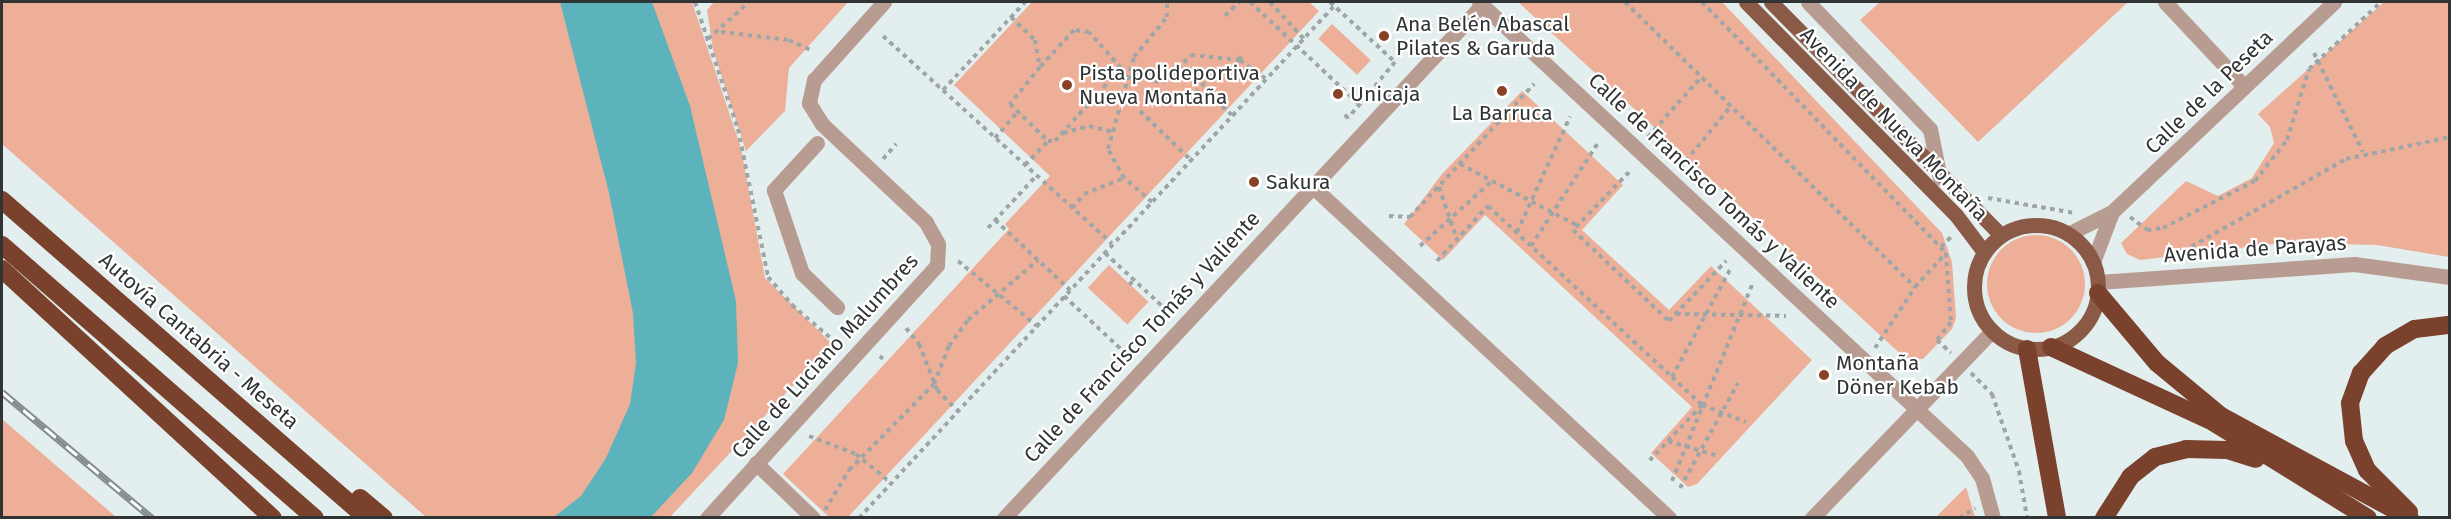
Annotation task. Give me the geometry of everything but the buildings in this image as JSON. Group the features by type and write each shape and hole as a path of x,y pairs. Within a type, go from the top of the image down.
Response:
{"highway":[{"name":"Autovía Cantabria - Meseta","path":"2,200 367,518"},
{"path":"2,245 315,518"},
{"path":"2,269 273,518"},
{"path":"2098,288 2157,363 2221,416 2395,506 2412,518"},
{"path":"132,313 384,518"},
{"path":"2395,506 2377,485 2354,441 2354,389 2371,358 2400,335 2450,325"},
{"path":"2051,347 2213,422 2279,467 2368,518"},
{"path":"2027,349 2057,518"},
{"path":"2104,518 2131,476 2155,457 2186,449 2227,450 2279,467"}],"main road":[{"name":"Avenida de Nueva Montaña","path":"1746,2 1956,215 1984,252"},
{"name":"Avenida de Nueva Montaña","path":"1771,2 1940,178 2001,236"},
{"path":"2028,225 2068,234 2093,262 2098,288 2081,330 2051,347 2027,349 1992,331 1977,306 1974,286 1984,252 2001,236 2028,225"}],"street":[{"name":"Calle de Luciano Malumbres","path":"707,518 938,259 939,244 926,222 822,124 809,103 814,80 884,2"},
{"name":"Avenida de Nueva Montaña","path":"1808,2 1930,129 1940,178"},
{"path":"2165,2 2244,86"},
{"name":"Calle de la Peseta","path":"2068,234 2112,212 2334,2"},
{"name":"Calle de Francisco Tomás y Valiente","path":"1004,518 1480,3 1967,456 1982,478 1993,518"},
{"path":"818,143 774,190 802,273 837,307"},
{"path":"1311,185 1669,518"},
{"name":"Calle de la Peseta","path":"2093,262 2112,212"},
{"name":"Avenida de Parayas","path":"2098,288 2354,264 2450,278"},
{"path":"1812,518 1992,331"},
{"path":"756,464 813,518"}],"path":[{"path":"708,39 721,32 749,2"},
{"path":"943,90 1025,2"},
{"path":"1152,202 1124,177 1109,159 1113,132 1128,77 1141,45 1167,17 1167,2"},
{"path":"1225,16 1239,2"},
{"path":"1250,2 1360,105"},
{"path":"1270,2 1304,39"},
{"path":"1330,2 1395,62 1348,118 1343,113"},
{"path":"1625,2 1915,287"},
{"path":"1702,2 1946,253 1951,322 1937,340 1992,394 2019,471 2027,518"},
{"path":"2130,216 2147,230 2163,228 2255,181 2287,140 2304,78 2318,61 2381,2"},
{"path":"859,518 1335,5"},
{"path":"1011,17 1035,40 1040,67"},
{"path":"1048,141 1010,104 1074,30 1089,32 1121,68 1062,134"},
{"path":"721,32 789,40 810,51"},
{"path":"883,36 1112,244"},
{"path":"1128,77 1165,82 1191,54 1241,57 1266,79"},
{"path":"2314,54 2363,152"},
{"path":"1190,100 1210,76 1241,57"},
{"path":"1638,149 1701,76"},
{"path":"1389,216 1410,217 1534,84"},
{"path":"1222,106 1232,115"},
{"path":"1670,179 1731,106"},
{"path":"1140,111 1191,160"},
{"path":"995,138 1018,112"},
{"path":"1517,232 1570,117"},
{"path":"1025,165 1048,141 1062,134 1089,126 1113,132"},
{"path":"2168,260 2177,250 2363,152 2450,137"},
{"path":"1531,246 1598,143"},
{"path":"1460,164 1578,226"},
{"path":"1629,172 1573,230 1669,321 1726,261"},
{"path":"988,228 1037,175"},
{"path":"1072,208 1084,195 1124,177"},
{"path":"1420,246 1492,181"},
{"path":"1439,187 1457,240"},
{"path":"1989,198 2085,214"},
{"path":"1437,261 1488,206 1702,405 1746,422"},
{"path":"995,220 1070,290"},
{"path":"1941,247 1952,236"},
{"path":"1105,253 1162,306"},
{"path":"1875,349 1915,287 1946,253"},
{"path":"818,518 862,458 934,384 956,333 1038,260"},
{"path":"958,261 1000,293 1037,326"},
{"path":"1672,377 1732,266"},
{"path":"1129,285 1134,280"},
{"path":"1672,481 1752,285"},
{"path":"1064,296 1122,350"},
{"path":"1676,314 1786,316"},
{"path":"906,328 919,344 934,384 958,411"},
{"path":"1680,488 1738,383"},
{"path":"1650,460 1702,405"},
{"path":"809,436 862,458 891,483"},
{"path":"1668,441 1718,456"},
{"path":"1959,518 1979,507"}],"shaded area":[{"path":"2,2 692,2 741,148 765,278 832,344 670,517 426,517 2,144"},
{"path":"714,2 848,2 789,68 785,111 746,151 713,50 707,10"},
{"path":"1032,2 1309,2 1319,11 848,517 829,517 783,474 1009,229 1005,224 1050,176 954,85"},
{"path":"1518,2 1722,2 1942,233 1952,262 1956,318 1952,329 1923,359 1906,359"},
{"path":"1880,2 2128,2 1978,142 1860,20"},
{"path":"2384,2 2449,2 2449,257 2377,245 2282,243 2140,260 2127,254 2121,243 2186,181 2218,196 2252,178 2274,143 2270,127 2258,114"},
{"path":"1332,24 1371,60 1357,75 1318,39"},
{"path":"1522,91 1623,185 1582,230 1669,310 1711,266 1812,360 1697,484 1688,487 1651,453 1692,407 1485,215 1443,260 1404,224 1442,174"},
{"path":"2036,235 2055,239 2070,250 2081,265 2085,284 2081,303 2070,318 2055,329 2036,333 2017,329 2002,318 1991,303 1987,284 1991,265 2002,250 2017,239"},
{"path":"1109,265 1148,302 1127,324 1088,288"},
{"path":"2,419 116,517 2,517"},
{"path":"1966,487 1975,517 1936,517"}],"water":[{"path":"560,2 652,2 690,106 736,301 738,363 724,420 692,473 651,517 554,517 581,496 606,458 630,404 636,363 633,313 609,193"}],"railway":[{"path":"2,392 152,518"}],"place":[{"name":"Ana Belén Abascal Pilates & Garuda","path":"1384,36"},
{"name":"Pista polideportiva Nueva Montaña","path":"1067,85"},
{"name":"La Barruca","path":"1502,91"},
{"name":"Unicaja","path":"1338,94"},
{"name":"Sakura","path":"1254,182"},
{"name":"Montaña Döner Kebab","path":"1824,375"}]}
